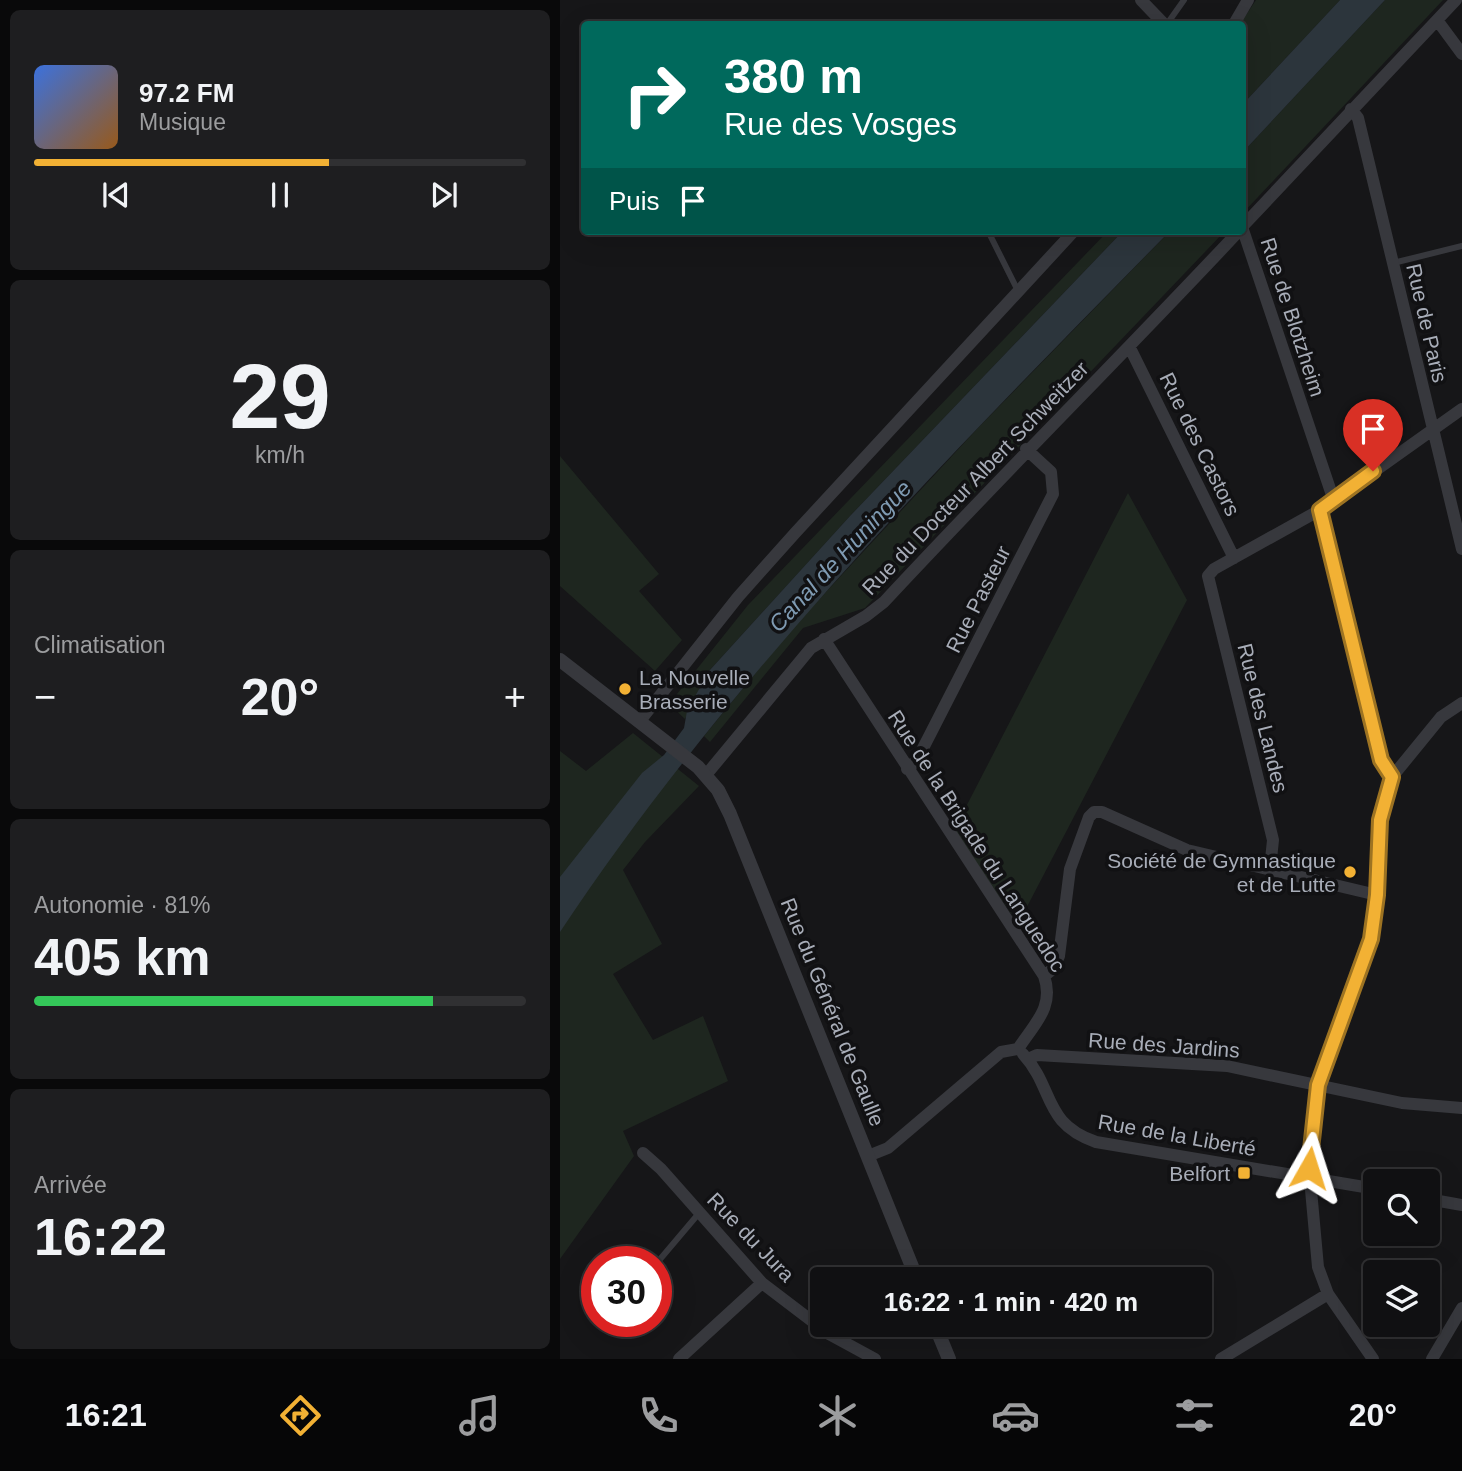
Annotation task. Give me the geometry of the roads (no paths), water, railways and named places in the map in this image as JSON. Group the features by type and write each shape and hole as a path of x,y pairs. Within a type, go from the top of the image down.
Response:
{"street":[{"path":"1141,0 1163,21"},
{"path":"1236,21 1248,0"},
{"path":"1246,223 1351,108 1456,0"},
{"path":"1437,20 1462,54"},
{"name":"Rue de Paris","path":"1351,108 1358,118 1462,549"},
{"path":"639,722 738,597 1070,235"},
{"name":"Rue du Docteur Albert Schweitzer","path":"702,771 811,648 866,616 884,602 1026,449 1129,348 1234,235"},
{"name":"Rue de Blotzheim","path":"1245,235 1333,498"},
{"name":"Rue des Castors","path":"1129,348 1234,558"},
{"path":"1234,558 1320,510 1333,498 1462,410"},
{"name":"Rue Pasteur","path":"907,769 916,760 1053,494 1051,472 1026,449"},
{"path":"1320,510 1381,760 1392,777"},
{"name":"Rue des Landes","path":"1234,558 1214,569 1208,576 1273,841 1270,869"},
{"name":"Rue de la Brigade du Languedoc","path":"824,639 1044,976 1048,1002 1044,1013 1018,1049 1001,1052 888,1148 868,1156"},
{"name":"Rue du Général de Gaulle","path":"560,660 702,771 730,814 912,1267"},
{"path":"1373,1359 1328,1294 1318,1267 1309,1177 1318,1085 1371,939 1377,895 1380,820 1392,777 1441,717 1462,703"},
{"path":"1044,976 1053,969 1059,957 1070,869 1089,817 1094,812 1102,812 1187,850 1377,895"},
{"name":"Rue de la Liberté","path":"1018,1049 1028,1059 1060,1120 1075,1134 1096,1142 1363,1187"},
{"name":"Rue des Jardins","path":"1028,1059 1037,1055 1227,1066 1402,1103 1462,1108"},
{"name":"Rue du Jura","path":"643,1153 700,1212 762,1283 829,1334 875,1359"},
{"path":"1440,1201 1462,1205"},
{"path":"679,1359 762,1283"},
{"path":"1221,1359 1328,1294"},
{"path":"1432,1359 1462,1308"},
{"path":"940,1337 948,1359"}],"lane":[{"path":"1168,21 1184,0"},
{"path":"990,235 1018,291"},
{"path":"1393,263 1462,246"},
{"path":"671,1246 700,1212"}],"water":[{"path":"1340,0 1385,0 1246,149 1246,101"},
{"name":"Canal de Huningue","path":"1119,235 1166,235 927,482 771,655 697,744 560,932 560,877 642,773 664,755 684,728 687,711 709,671 850,516"}],"place":[{"name":"La Nouvelle Brasserie","path":"625,689"},
{"name":"Société de Gymnastique et de Lutte","path":"1350,872"},
{"name":"Belfort","path":"1244,1173"}]}
